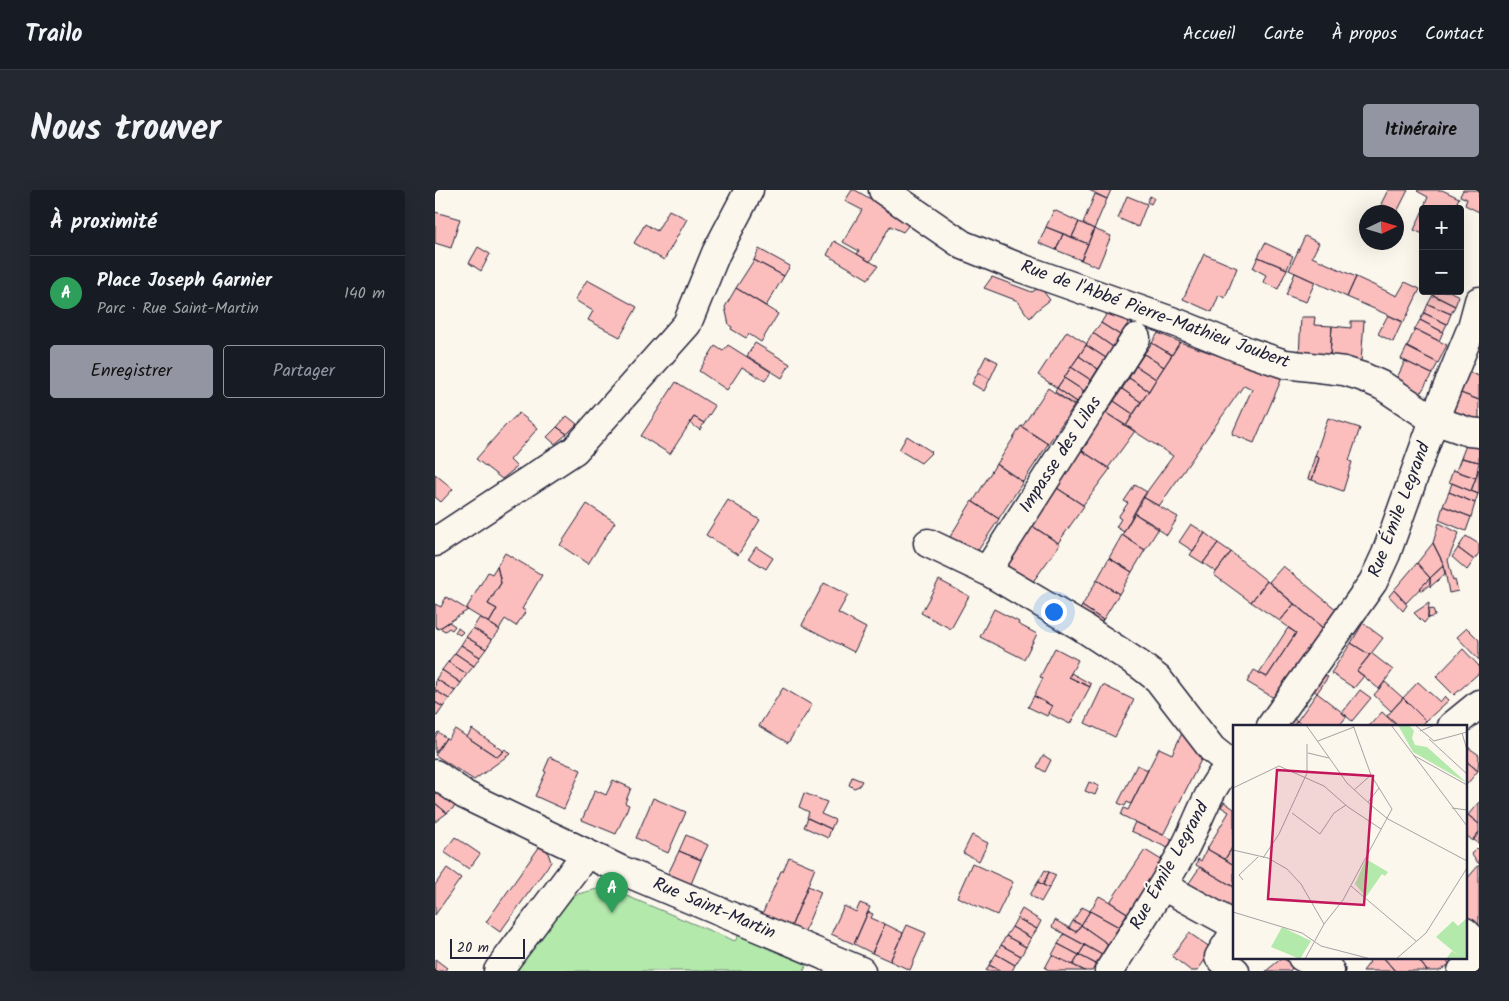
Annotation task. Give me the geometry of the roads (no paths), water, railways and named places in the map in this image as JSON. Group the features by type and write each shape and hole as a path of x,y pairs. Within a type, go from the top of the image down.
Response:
{"street":[{"path":"435,542 575,450 687,324 716,253 749,190"},
{"name":"Rue de l'Abbé Pierre-Mathieu Joubert","path":"883,190 963,245 1018,267 1180,324 1249,352 1285,364 1344,371 1363,376 1383,386 1434,420 1469,432 1479,433"},
{"name":"Rue Émile Legrand","path":"1272,725 1373,582 1386,554 1434,420 1472,327 1479,301"},
{"name":"Impasse des Lilas","path":"987,571 1136,338"},
{"path":"928,543 987,571 1082,627 1146,669 1169,691 1212,749 1233,764"},
{"path":"1453,725 1479,704"},
{"name":"Rue Émile Legrand","path":"1109,971 1163,886 1189,840 1216,783 1233,764"},
{"name":"Rue Saint-Martin","path":"435,774 465,795 586,854 861,971"},
{"path":"498,971 586,854"},
{"path":"1163,886 1233,924"},
{"path":"1467,934 1479,946"},
{"path":"1233,935 1219,957 1235,971"},
{"path":"1462,971 1479,957"},
{"path":"1240,971 1251,958"},
{"path":"1304,958 1330,971"}],"place":[{"name":"Place Joseph Garnier","path":"612,913"}]}
